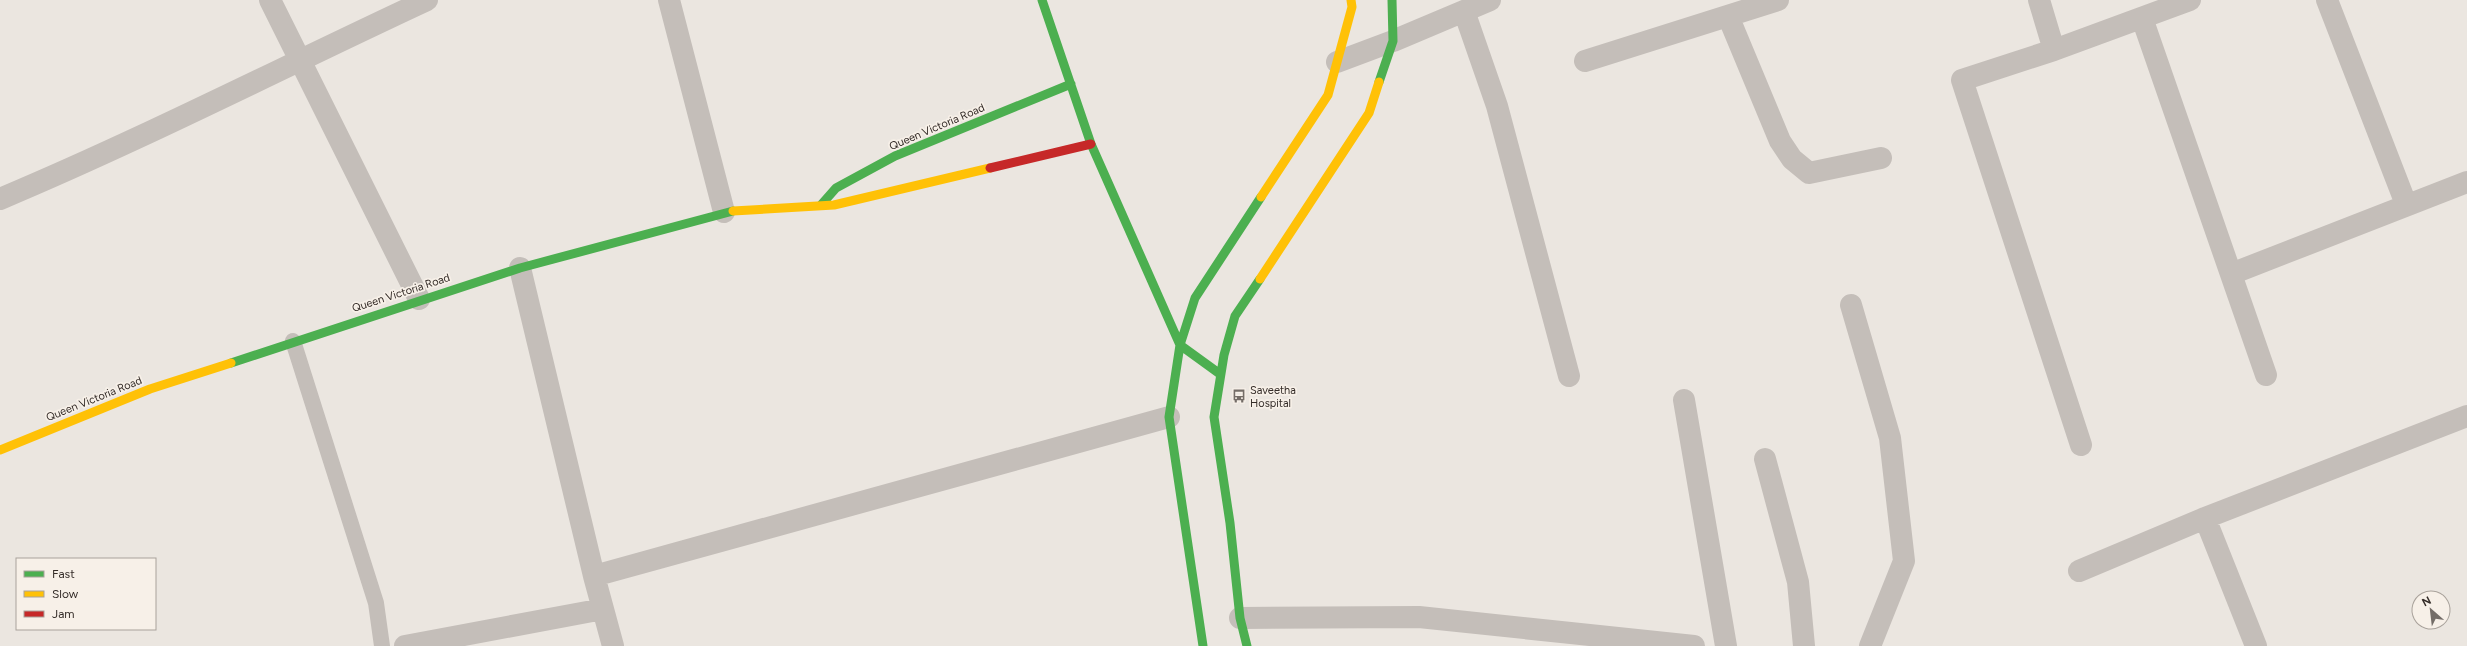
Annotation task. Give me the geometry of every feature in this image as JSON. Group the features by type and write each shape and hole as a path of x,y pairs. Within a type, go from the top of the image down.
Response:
{"street":[{"path":"270,0 419,299"},
{"path":"0,199 85,163 300,59 427,0"},
{"path":"668,0 724,212"},
{"path":"1042,0 1091,144 1180,345 1220,374"},
{"path":"1203,646 1169,417 1180,345 1195,298 1328,95 1352,7 1351,0"},
{"path":"1247,646 1240,618 1230,523 1214,417 1220,374 1235,316 1369,113 1392,41 1392,0"},
{"path":"1337,62 1490,0"},
{"path":"1585,61 1778,0"},
{"path":"2039,0 2054,50"},
{"path":"2081,446 1962,80 2054,50 2190,0"},
{"path":"2327,0 2406,204"},
{"path":"1464,11 1497,106 1569,376"},
{"path":"1728,16 1780,141 1792,159 1809,173 1881,158"},
{"path":"2142,18 2266,375"},
{"name":"Queen Victoria Road","path":"821,206 836,188 895,156 1071,84"},
{"name":"Queen Victoria Road","path":"0,450 150,389 419,299 520,268 724,212 834,205 1091,144"},
{"path":"2231,274 2406,204 2467,182"},
{"path":"520,268 594,576 613,646"},
{"path":"1851,306 1890,438 1904,561 1870,646"},
{"path":"1684,400 1726,646"},
{"path":"2079,571 2205,518 2467,416"},
{"path":"594,576 1169,417"},
{"path":"1765,459 1798,582 1804,646"},
{"path":"2205,518 2256,646"},
{"path":"405,646 603,609"},
{"path":"1240,618 1419,617 1694,646"}],"lane":[{"path":"293,341 376,603 382,646"}],"traffic: fast":[{"path":"1042,0 1091,144 1180,345 1220,374"},
{"path":"1379,82 1393,41 1392,0"},
{"path":"821,205 836,188 895,156 1071,84"},
{"path":"1203,646 1169,417 1180,345 1195,298 1261,197"},
{"path":"231,363 520,268 733,211"},
{"path":"1247,646 1240,618 1230,523 1214,417 1224,355 1235,316 1260,279"}],"traffic: slow":[{"path":"1261,197 1328,95 1352,7 1351,0"},
{"path":"1260,279 1369,113 1379,82"},
{"path":"733,211 834,205 990,168"},
{"path":"0,450 150,389 231,363"}],"traffic: jam":[{"path":"990,168 1091,144"}],"place":[{"name":"Saveetha Hospital","path":"1239,396"}]}
